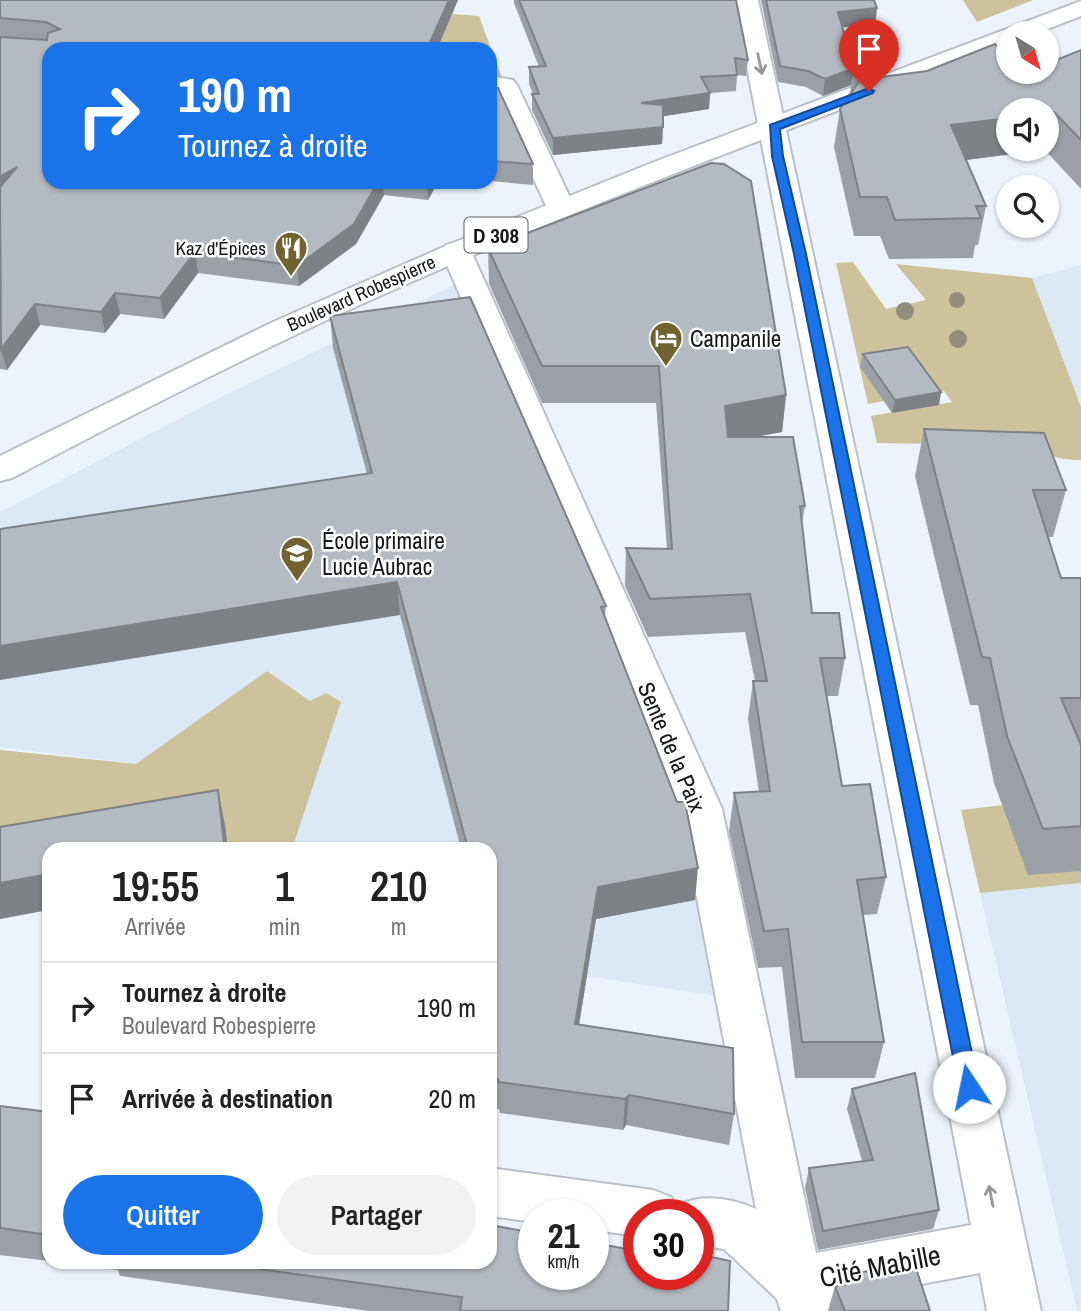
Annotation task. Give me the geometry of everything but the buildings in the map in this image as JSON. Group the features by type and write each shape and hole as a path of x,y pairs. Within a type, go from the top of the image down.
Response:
{"street":[{"path":"746,0 1014,1311"},
{"path":"1047,21 1081,8"},
{"name":"Boulevard Robespierre","path":"0,470 286,327 456,251 996,41"},
{"path":"497,84 561,208"},
{"name":"Sente de la Paix","path":"456,251 701,809 802,1297"},
{"path":"497,1193 623,1210"},
{"name":"Cité Mabille","path":"714,1223 737,1226 802,1297 1001,1244"}],"shaded area":[{"path":"963,0 1033,0 977,22"},
{"path":"452,14 479,16 489,42 418,42"},
{"path":"497,65 502,78 497,77"},
{"path":"853,262 886,309 926,300 896,264 1032,278 1081,407 1081,460 1056,457 1016,445 877,443 871,416 952,402 944,391 930,393 861,367 884,401 868,404 836,263"},
{"path":"1081,265 1081,407 1032,278"},
{"name":"École primaire Lucie Aubrac","path":"456,284 693,821 730,998 587,976 497,858 497,842 294,842 341,702 310,701 267,671 136,764 0,747 0,512 223,396"},
{"path":"267,671 310,701 326,693 341,702 294,842 42,842 42,851 0,864 0,750 136,764"},
{"path":"1081,796 1081,883 980,893 961,810"},
{"path":"1081,883 1081,1311 1077,1311 980,893"}],"place":[{"name":"Kaz d'Épices","path":"291,278"},
{"name":"Campanile","path":"666,368"},
{"name":"École primaire Lucie Aubrac","path":"297,583"}],"route":[{"path":"869,91 774,127 777,156 800,254 969,1087"}]}
